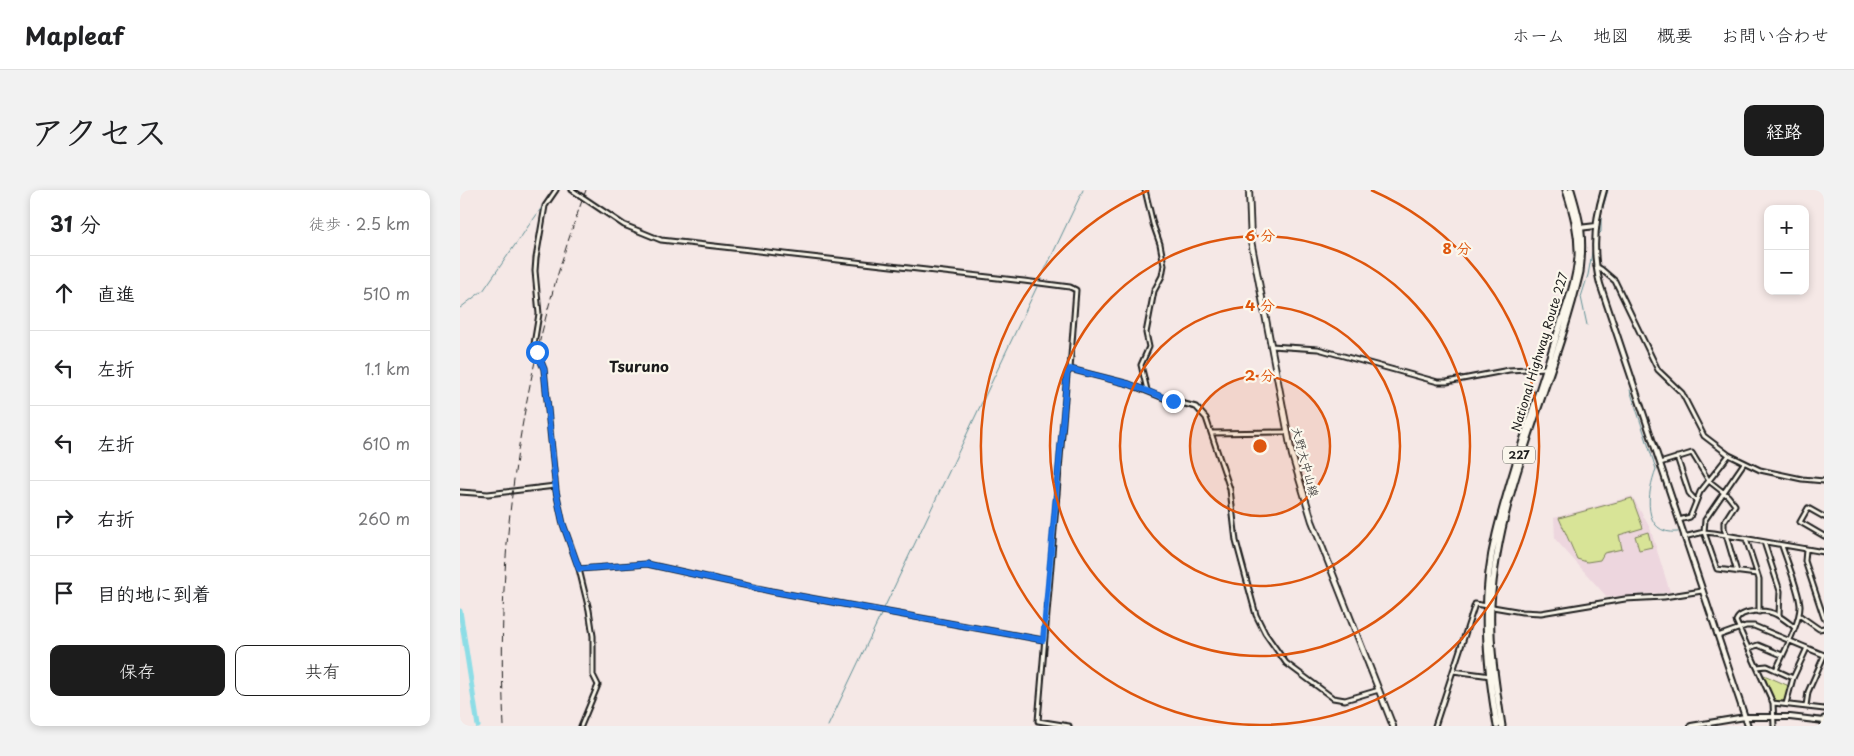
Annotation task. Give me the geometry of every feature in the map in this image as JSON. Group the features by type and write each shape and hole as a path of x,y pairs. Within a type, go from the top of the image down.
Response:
{"highway":[{"name":"National Highway Route 227","path":"1566,190 1579,228"},
{"name":"National Highway Route 227","path":"1497,726 1486,638 1495,535 1548,369 1578,259 1579,228 1571,190"},
{"name":"National Highway Route 227","path":"1491,676 1502,726"}],"main road":[{"name":"大野大中山線","path":"1249,190 1251,241 1292,456 1312,521 1393,726"}],"street":[{"path":"556,190 545,206 536,258 535,271 539,314 534,344 544,369 555,486 563,524 579,569 591,621 593,671 598,685 581,726"},
{"path":"572,190 624,225 660,240 1039,283 1070,287 1076,290 1043,640 1038,722 1069,726"},
{"path":"1145,190 1164,265 1162,276 1154,291 1146,333 1149,347 1141,365 1147,390"},
{"path":"1604,190 1598,210 1596,226 1596,266 1600,284 1748,726"},
{"path":"1579,228 1596,226"},
{"path":"1596,266 1602,268 1615,282 1658,370 1682,393 1704,436 1729,455 1770,473 1824,481"},
{"path":"1270,346 1318,349 1443,382 1509,370 1548,369"},
{"path":"1070,369 1129,384 1166,399 1196,407 1206,418 1230,489 1236,541 1256,615 1264,633 1286,664 1333,698 1345,700 1378,690"},
{"path":"1212,433 1287,432"},
{"path":"1660,463 1692,453 1709,481 1735,505 1724,522 1725,535 1737,572"},
{"path":"1679,520 1690,516 1700,492 1729,455"},
{"path":"1677,457 1689,493 1696,501"},
{"path":"1744,463 1706,520 1704,532 1717,569 1757,574"},
{"path":"460,492 488,494 555,486"},
{"path":"1824,517 1808,508 1800,522 1824,536"},
{"path":"1684,537 1704,532 1824,552"},
{"path":"1746,538 1759,579 1759,612"},
{"path":"1764,542 1780,591 1780,611 1778,615"},
{"path":"1776,670 1799,615 1799,598 1782,545"},
{"path":"1806,550 1804,560 1824,618"},
{"path":"579,569 647,564 771,591 1043,640"},
{"path":"1436,726 1475,604 1522,612 1541,613 1624,599 1664,597 1702,590"},
{"path":"1774,726 1773,703 1736,621 1742,614 1751,611 1778,615 1794,627"},
{"path":"1799,615 1819,629 1824,628"},
{"path":"1718,636 1751,625 1824,655 1808,692 1806,706"},
{"path":"1748,648 1758,646 1782,655"},
{"path":"1786,704 1793,678 1806,648"},
{"path":"1757,667 1767,666 1793,678"},
{"path":"1453,671 1491,676"},
{"path":"1773,703 1824,709"},
{"path":"1691,726 1745,717 1773,716 1824,720 1823,726"}],"shaded area":[{"path":"1632,496 1650,528 1670,592 1607,597 1555,539 1554,518"}],"green space":[{"path":"1632,498 1643,528 1619,535 1622,549 1604,553 1600,560 1587,562 1577,559 1559,518"},
{"path":"1648,532 1652,547 1639,550 1635,536"},
{"path":"1764,675 1789,686 1786,701 1776,701 1773,699"}],"waterway":[{"path":"533,220 554,190"},
{"path":"828,726 1083,190"},
{"path":"1598,235 1601,232 1601,214 1608,190"},
{"path":"519,240 531,222"},
{"path":"483,291 517,242"},
{"path":"1587,325 1581,297 1588,275 1594,242"},
{"path":"460,308 481,292"},
{"path":"1630,390 1656,469 1649,500 1652,520 1658,527 1666,531 1678,532"},
{"path":"460,611 478,726"}],"railway":[{"path":"504,726 502,657 504,589 509,521 518,454 530,387 545,321 564,255 586,190"}],"district":[{"name":"Tsuruno","path":"639,367"}],"route":[{"path":"537,352 544,369 546,406 556,491 563,524 579,569 639,563 647,564 771,591 1043,640 1067,374 1070,369 1129,384 1173,401"}]}
